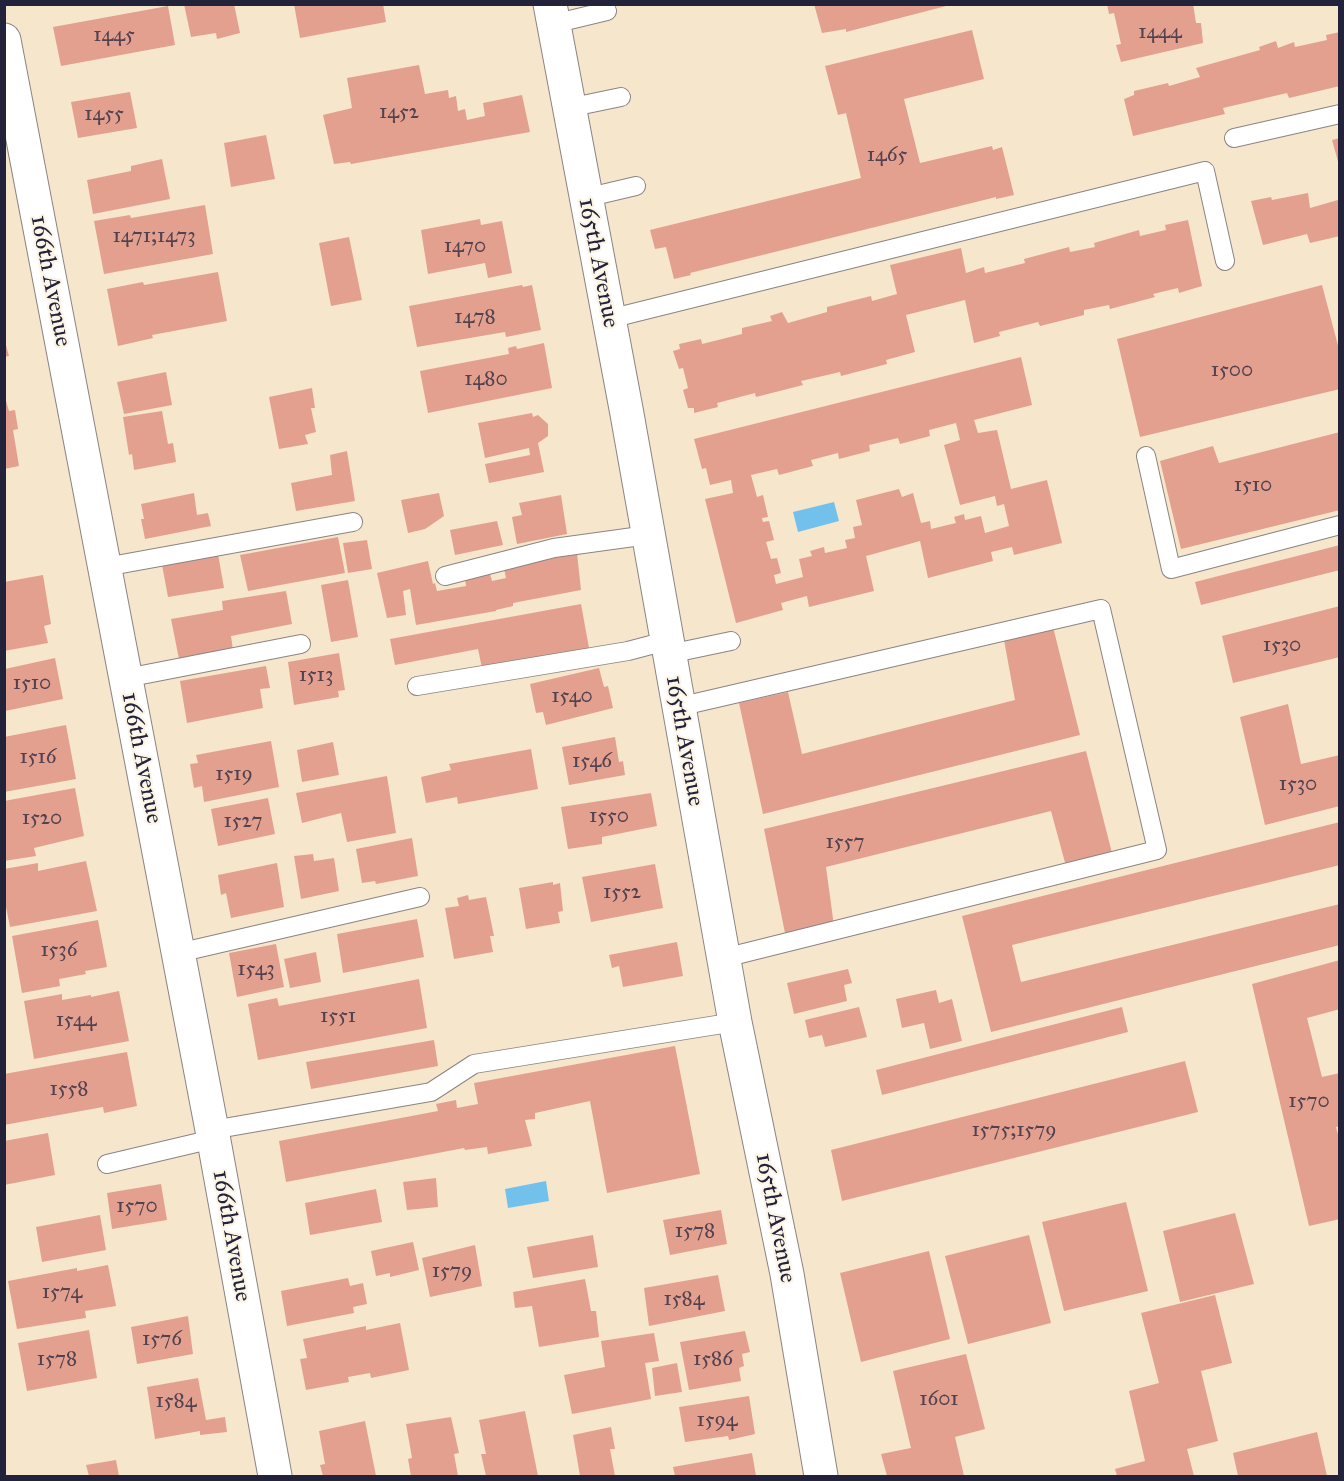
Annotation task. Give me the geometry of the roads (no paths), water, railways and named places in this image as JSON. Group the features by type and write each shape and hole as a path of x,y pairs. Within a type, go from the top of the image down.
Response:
{"street":[{"name":"165th Avenue","path":"551,14 609,319 735,1022 787,1274 821,1476"},
{"name":"166th Avenue","path":"4,40 213,1134 275,1476"}],"lane":[{"path":"551,14 607,11"},
{"path":"568,108 621,97"},
{"path":"1233,138 1340,114"},
{"path":"609,319 1205,171 1225,261"},
{"path":"585,198 636,186"},
{"path":"1146,456 1171,569 1340,525"},
{"path":"105,567 353,522"},
{"path":"445,576 554,548 648,535"},
{"path":"678,707 1101,609 1157,850 724,958"},
{"path":"417,686 628,651 731,641"},
{"path":"126,678 302,644"},
{"path":"178,953 420,897"},
{"path":"107,1164 213,1134 431,1092 474,1064 735,1022"}],"water":[{"path":"834,502 839,521 798,532 793,512"},
{"path":"546,1181 549,1201 508,1208 505,1189"}]}
